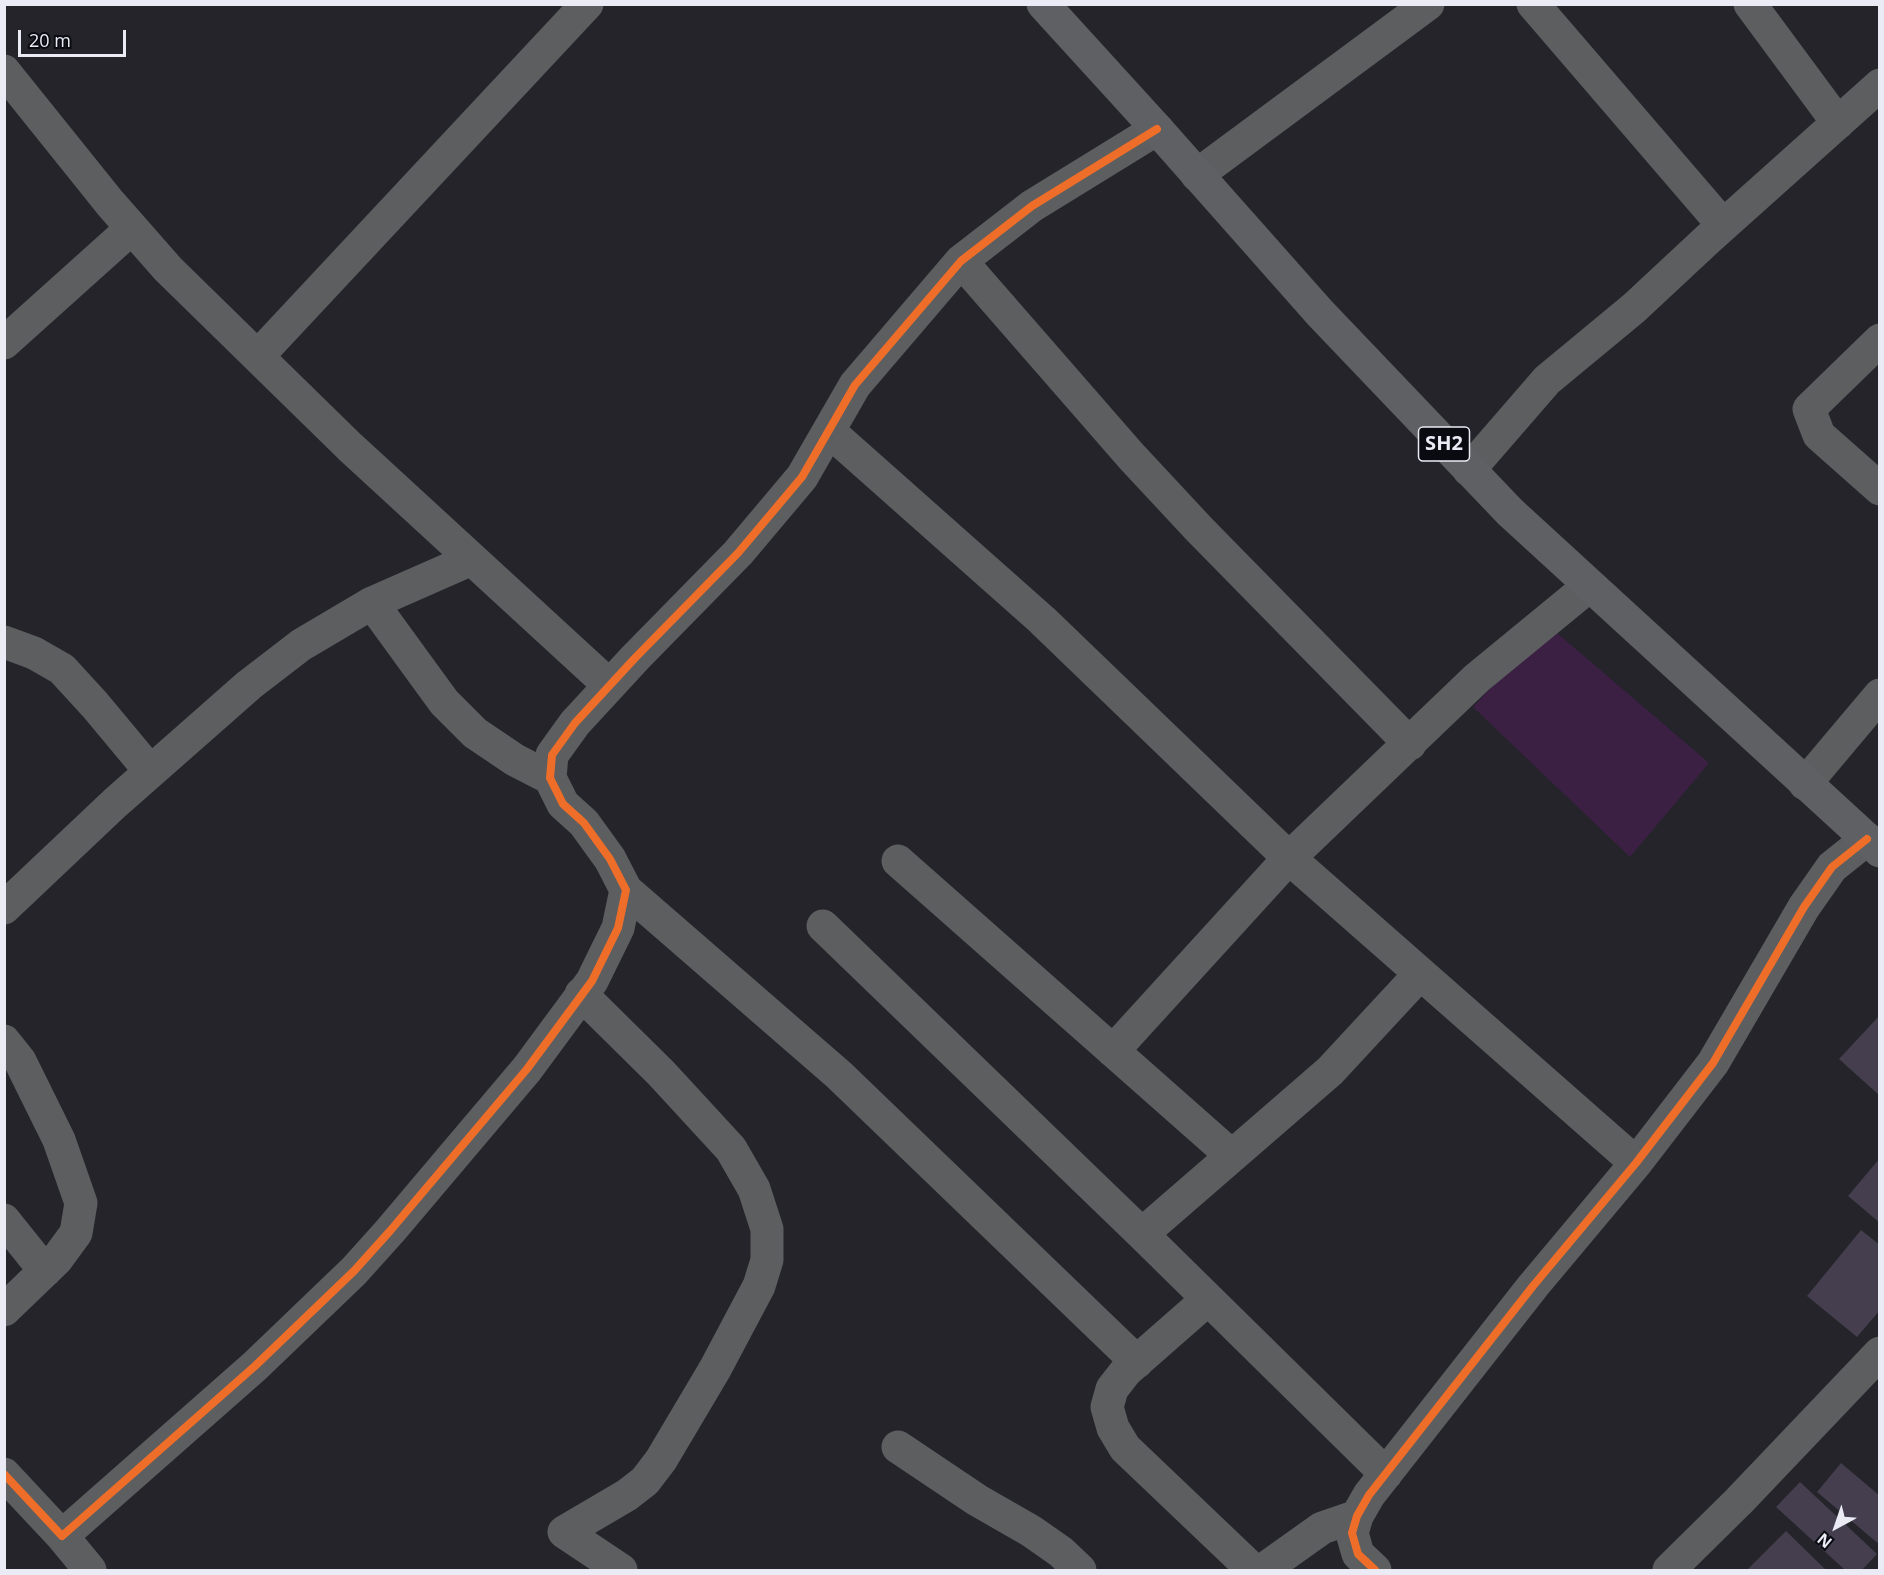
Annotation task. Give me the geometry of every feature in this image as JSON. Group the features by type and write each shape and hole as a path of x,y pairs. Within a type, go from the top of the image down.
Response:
{"main road":[{"name":"SH2","path":"1043,4 1320,313 1510,513 1873,845"}],"street":[{"path":"258,356 587,4"},
{"path":"1197,175 1428,4"},
{"path":"1533,4 1723,225"},
{"path":"1750,4 1838,123"},
{"path":"4,71 110,203 168,269 350,447 609,685"},
{"path":"1469,470 1547,380 1634,308 1880,85"},
{"path":"1137,1362 839,1075 626,890 610,859 584,823 563,804 550,778 552,755 575,723 738,553 802,477 855,385 961,261 1032,206 1157,129"},
{"path":"4,343 132,228"},
{"path":"961,261 1138,464 1410,744"},
{"path":"1880,340 1809,409 1818,435 1880,489"},
{"path":"829,431 1042,620 1289,858 1636,1163"},
{"path":"4,908 150,771 249,685 293,652 372,603 472,559"},
{"path":"1113,1051 1289,858 1477,678 1588,586"},
{"path":"372,603 444,702 475,733 515,760 550,778"},
{"path":"4,642 34,653 62,669 150,771"},
{"path":"1805,784 1880,695"},
{"path":"1374,1570 1358,1554 1352,1533 1357,1516 1369,1495 1533,1286 1636,1163 1713,1063 1804,907 1832,867 1873,845"},
{"path":"898,861 1232,1156"},
{"path":"62,1536 255,1366 354,1271 390,1231 526,1069 592,981 618,927 626,890"},
{"path":"824,926 1143,1234 1386,1474"},
{"path":"1143,1234 1330,1071 1420,974"},
{"path":"581,994 661,1073 731,1149 754,1189 767,1229 767,1260 759,1286 715,1369 661,1460 645,1481 627,1495 564,1532 621,1570"},
{"path":"4,1041 20,1061 59,1140 81,1203 76,1233 57,1259 4,1310"},
{"path":"4,1220 45,1271"},
{"path":"1208,1299 1137,1362 1112,1389 1107,1407 1113,1428 1125,1448 1253,1570"},
{"path":"1669,1570 1880,1353"},
{"path":"898,1447 976,1500 1061,1551 1080,1570"},
{"path":"4,1474 62,1536 90,1570"},
{"path":"1266,1570 1322,1528 1357,1516"}],"shaded area":[{"path":"1549,626 1709,763 1630,857 1473,707"}],"building":[{"path":"1880,1015 1880,1096 1839,1059"},
{"path":"1880,1158 1880,1223 1848,1196"},
{"path":"1861,1230 1880,1245 1880,1310 1857,1337 1807,1296"},
{"path":"1841,1463 1880,1496 1880,1545 1817,1492"},
{"path":"1800,1482 1877,1554 1862,1570 1845,1570 1776,1507"},
{"path":"1786,1531 1826,1570 1747,1570"}],"cycle path":[{"path":"4,1474 62,1536 255,1366 354,1271 390,1231 527,1069 592,981 618,928 626,890 610,859 584,823 563,804 550,778 552,755 575,723 738,553 802,477 855,385 961,261 1032,206 1157,129"},
{"path":"1375,1570 1358,1554 1352,1533 1357,1516 1369,1495 1533,1286 1636,1163 1713,1063 1804,907 1832,867 1867,839"}]}
